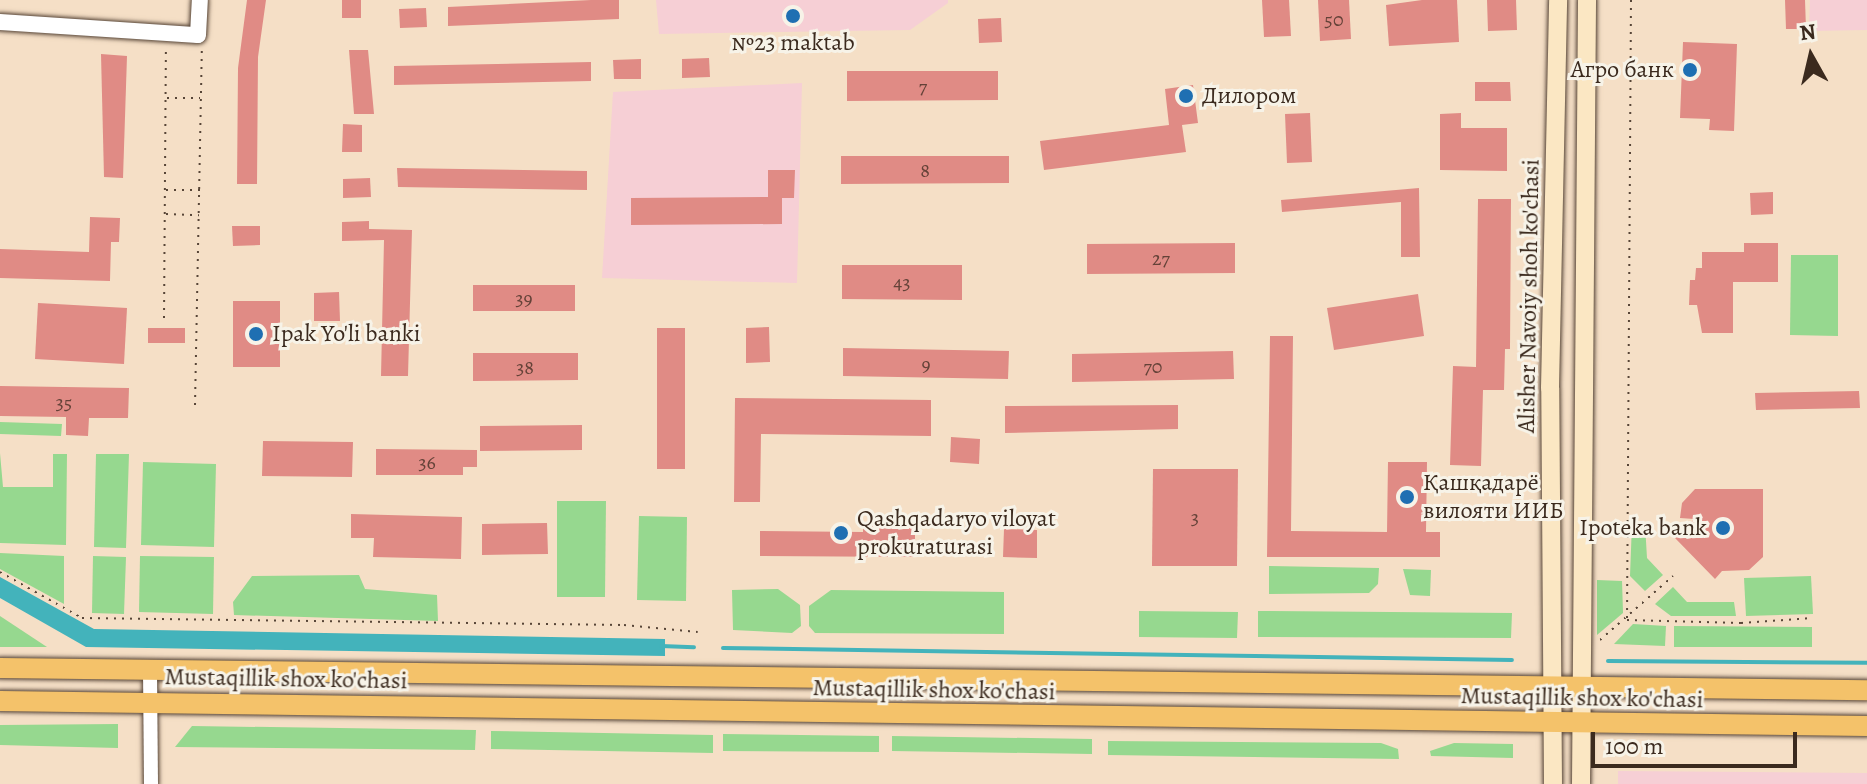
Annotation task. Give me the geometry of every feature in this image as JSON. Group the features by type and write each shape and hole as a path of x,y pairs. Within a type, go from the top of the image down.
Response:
{"main road":[{"name":"Alisher Navoiy shoh ko'chasi","path":"1553,784 1550,725 1558,0"},
{"path":"1581,784 1587,0"},
{"name":"Mustaqillik shox ko'chasi","path":"0,668 1867,690"},
{"name":"Mustaqillik shox ko'chasi","path":"0,701 1550,725 1867,726"}],"street":[{"path":"0,22 198,35 200,0"},
{"path":"150,670 151,784"}],"path":[{"path":"1627,620 1631,0"},
{"path":"164,318 166,33"},
{"path":"195,405 203,54 198,35"},
{"path":"165,98 202,98"},
{"path":"165,190 200,190"},
{"path":"165,214 199,215"},
{"path":"0,572 82,618 608,625 698,632"},
{"path":"1600,640 1627,620 1673,576"},
{"path":"1627,620 1741,623 1812,618"}],"shaded area":[{"name":"№23 maktab","path":"656,0 948,0 948,3 910,30 659,34"},
{"path":"1810,0 1867,0 1867,30 1809,31"},
{"path":"802,83 797,283 602,278 613,92"},
{"path":"1618,771 1867,773 1867,784 1618,784"}],"green space":[{"path":"1791,255 1838,255 1838,336 1790,335"},
{"path":"0,422 62,424 61,436 0,434"},
{"path":"0,453 3,487 53,487 53,454 67,454 66,545 0,543"},
{"path":"96,454 129,454 126,548 94,547"},
{"path":"143,462 216,464 214,547 141,545"},
{"path":"557,501 606,501 605,597 557,597"},
{"path":"639,516 687,517 686,601 637,600"},
{"path":"1632,523 1645,524 1647,558 1663,575 1645,591 1630,576"},
{"path":"0,553 64,556 64,604 0,569"},
{"path":"93,556 126,557 124,614 92,613"},
{"path":"140,556 214,557 213,614 139,612"},
{"path":"1269,566 1379,568 1378,584 1369,593 1269,594"},
{"path":"1403,569 1431,570 1430,596 1410,595"},
{"path":"359,575 365,589 437,595 438,621 234,615 233,602 252,576"},
{"path":"1811,576 1813,614 1746,616 1744,578"},
{"path":"1597,580 1622,581 1623,613 1597,635"},
{"path":"1673,587 1687,602 1734,602 1736,616 1671,616 1655,604"},
{"path":"778,589 800,605 801,626 792,633 733,630 732,590"},
{"path":"831,590 1004,592 1004,634 815,633 809,626 809,606"},
{"path":"1139,611 1238,612 1237,638 1139,637"},
{"path":"1258,611 1512,613 1511,638 1258,637"},
{"path":"0,616 47,647 0,647"},
{"path":"1633,624 1666,626 1665,646 1614,644"},
{"path":"1674,626 1812,627 1812,647 1674,647"},
{"path":"118,724 118,748 0,745 0,725"},
{"path":"192,726 476,730 475,750 175,747"},
{"path":"491,731 713,735 713,753 491,749"},
{"path":"723,734 879,736 879,752 723,751"},
{"path":"892,736 1092,739 1092,754 892,751"},
{"path":"1108,741 1381,743 1398,749 1399,759 1108,755"},
{"path":"1454,743 1513,744 1513,758 1431,756 1430,751"}],"water":[{"path":"0,577 94,629 665,639 665,656 86,647 0,598"}],"building":[{"path":"247,0 266,0 258,57 257,184 237,184 238,68"},
{"path":"342,0 361,0 361,18 342,18"},
{"path":"619,0 619,19 448,26 448,7"},
{"path":"1262,0 1289,0 1291,36 1264,37"},
{"path":"1318,0 1349,0 1351,39 1320,41"},
{"path":"1422,0 1457,0 1459,42 1389,46 1386,5"},
{"path":"1487,0 1516,0 1517,30 1488,31"},
{"path":"1785,0 1805,0 1806,29 1786,29"},
{"path":"426,8 427,27 400,28 399,9"},
{"path":"1001,18 1002,42 979,43 978,19"},
{"path":"1683,42 1737,44 1734,131 1709,130 1710,119 1680,118"},
{"path":"349,50 368,50 374,114 354,114"},
{"path":"101,54 127,56 123,178 104,177"},
{"path":"709,58 710,77 682,78 682,59"},
{"path":"641,59 641,79 614,79 613,60"},
{"path":"591,62 591,81 394,85 394,66"},
{"path":"847,71 998,71 998,100 847,101"},
{"path":"1475,82 1510,82 1511,101 1475,101"},
{"path":"1193,85 1198,123 1182,125 1186,152 1044,170 1040,141 1169,125 1165,89"},
{"path":"1310,113 1312,162 1287,163 1285,114"},
{"path":"1461,113 1461,128 1507,128 1507,171 1440,170 1440,114"},
{"path":"343,124 362,125 362,152 342,152"},
{"path":"841,156 1009,156 1009,183 841,184"},
{"path":"397,168 587,171 587,190 398,187"},
{"path":"768,170 795,170 794,198 782,198 782,224 631,225 631,198 768,197"},
{"path":"370,178 371,197 343,198 343,179"},
{"path":"1419,188 1420,257 1401,257 1401,202 1282,212 1281,200"},
{"path":"1773,192 1773,214 1751,215 1750,193"},
{"path":"1478,199 1511,199 1510,349 1505,349 1504,390 1483,390 1481,466 1450,465 1453,366 1476,367"},
{"path":"90,217 120,218 119,242 111,242 110,281 0,278 0,249 89,252"},
{"path":"369,221 369,229 412,230 408,376 381,376 384,240 342,241 342,222"},
{"path":"232,226 260,226 260,245 233,246"},
{"path":"1235,243 1235,273 1087,274 1087,244"},
{"path":"1744,243 1778,243 1778,282 1733,282 1733,333 1702,333 1697,305 1689,305 1690,280 1695,280 1696,268 1702,268 1702,252 1744,252"},
{"path":"842,265 962,265 962,300 842,299"},
{"path":"473,285 575,285 575,311 473,311"},
{"path":"339,292 340,321 314,321 314,293"},
{"path":"1418,294 1424,336 1334,350 1327,308"},
{"name":"Ipak Yo'li banki","path":"233,301 280,301 280,367 233,367"},
{"path":"38,303 127,308 124,364 35,359"},
{"path":"769,327 770,362 746,363 746,328"},
{"path":"148,328 185,328 185,343 148,343"},
{"path":"657,328 685,328 685,469 657,469"},
{"path":"1270,336 1293,336 1291,531 1387,532 1388,462 1427,462 1426,532 1440,532 1440,557 1267,557"},
{"path":"843,348 1009,351 1008,379 843,376"},
{"path":"1233,351 1234,379 1072,382 1072,354"},
{"path":"473,353 578,353 578,380 473,381"},
{"path":"0,386 129,388 128,418 89,418 88,436 66,435 66,417 0,416"},
{"path":"1859,391 1860,408 1756,410 1755,393"},
{"path":"735,398 931,400 931,436 761,434 760,502 734,502"},
{"path":"1178,405 1178,429 1005,433 1005,406"},
{"path":"582,425 582,450 480,451 480,426"},
{"path":"951,437 980,439 979,464 950,462"},
{"path":"263,441 353,442 352,477 262,476"},
{"path":"376,449 477,450 477,467 463,467 463,475 376,475"},
{"path":"1153,469 1238,469 1237,566 1152,566"},
{"name":"Ipoteka bank","path":"1695,489 1763,489 1763,557 1749,570 1722,571 1715,579 1675,538 1694,519 1680,518 1682,503"},
{"path":"351,514 462,517 461,559 373,557 374,538 351,538"},
{"path":"547,523 548,554 482,555 482,524"},
{"path":"863,523 915,523 915,557 760,556 760,531 863,532"},
{"path":"1004,529 1037,530 1037,558 1003,557"}],"waterway":[{"path":"661,646 694,647"},
{"path":"723,648 1512,660"},
{"path":"1608,661 1867,663"}],"place":[{"name":"№23 maktab","path":"793,16"},
{"name":"Агро банк","path":"1690,70"},
{"name":"Дилором","path":"1186,96"},
{"name":"Ipak Yo'li banki","path":"256,334"},
{"name":"Қашқадарё вилояти ИИБ","path":"1407,497"},
{"name":"Ipoteka bank","path":"1723,528"},
{"name":"Qashqadaryo viloyat prokuraturasi","path":"841,533"}]}
